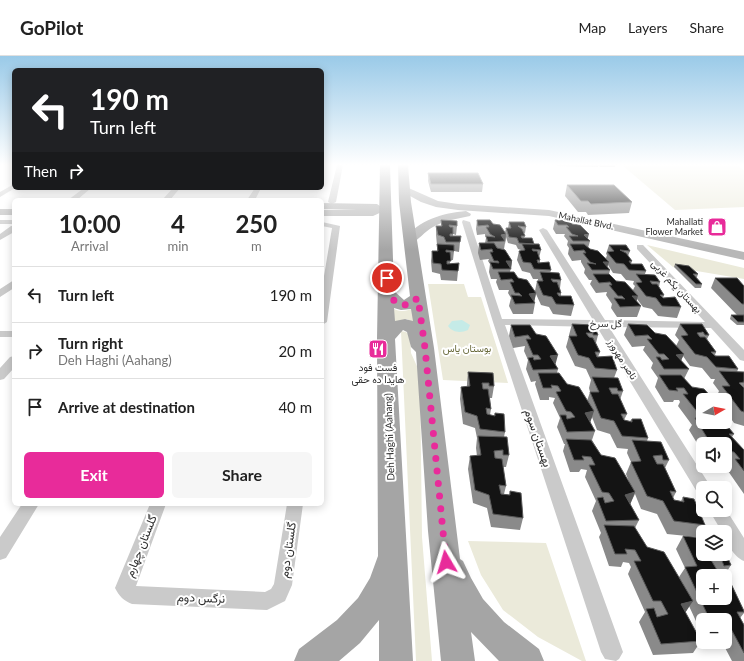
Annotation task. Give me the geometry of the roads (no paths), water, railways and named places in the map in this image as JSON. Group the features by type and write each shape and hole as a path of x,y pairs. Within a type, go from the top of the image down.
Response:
{"main road":[{"path":"324,213 345,210 377,198 384,193"},
{"name":"Deh Haghi (Aahang)","path":"386,193 386,339 396,661"},
{"path":"404,193 425,348 425,361 442,531 458,661"},
{"name":"Mahallat Blvd.","path":"410,193 427,202 460,215 517,216 547,220 744,264"},
{"path":"0,206 12,206"},
{"path":"324,206 345,210 379,224 386,232"},
{"path":"423,212 427,207 460,215"},
{"name":"Mahallat Blvd.","path":"410,240 427,225 438,219 460,215 516,210 549,214 744,256"},
{"path":"0,212 12,212"},
{"path":"387,294 401,305 410,304 418,298"},
{"path":"386,339 395,326 405,324 411,326 415,329 425,361"},
{"path":"442,531 455,578 476,614 511,651 527,661"},
{"path":"311,661 336,644 364,618 384,584 393,550"}],"street":[{"path":"332,202 334,193"},
{"name":"بهستان سوم","path":"460,215 612,652"},
{"path":"0,222 12,222"},
{"path":"324,224 334,224 336,226 324,308"},
{"path":"0,238 12,229"},
{"name":"ناصر مهرورز","path":"543,230 699,481"},
{"name":"بهستان یکم غربی","path":"640,247 744,357"},
{"path":"0,294 12,285"},
{"name":"گل سرخ","path":"498,322 714,325"},
{"path":"0,334 12,334"},
{"path":"0,376 12,362"},
{"path":"0,552 30,506"},
{"name":"گلستان چهارم","path":"125,588 128,576 157,506"},
{"name":"گلستان دوم","path":"278,596 283,585 295,506"},
{"path":"721,517 744,553"},
{"name":"نرگس دوم","path":"125,588 132,595 267,601 278,596"}],"water":[{"path":"462,320 470,325 468,330 457,332 448,326 452,321"}],"place":[{"name":"Mahallati Flower Market","path":"717,227"},
{"name":"فست فود هایدا ده حقی","path":"378,349"}],"park label":[{"name":"بوستان یاس","path":"467,348"}]}
